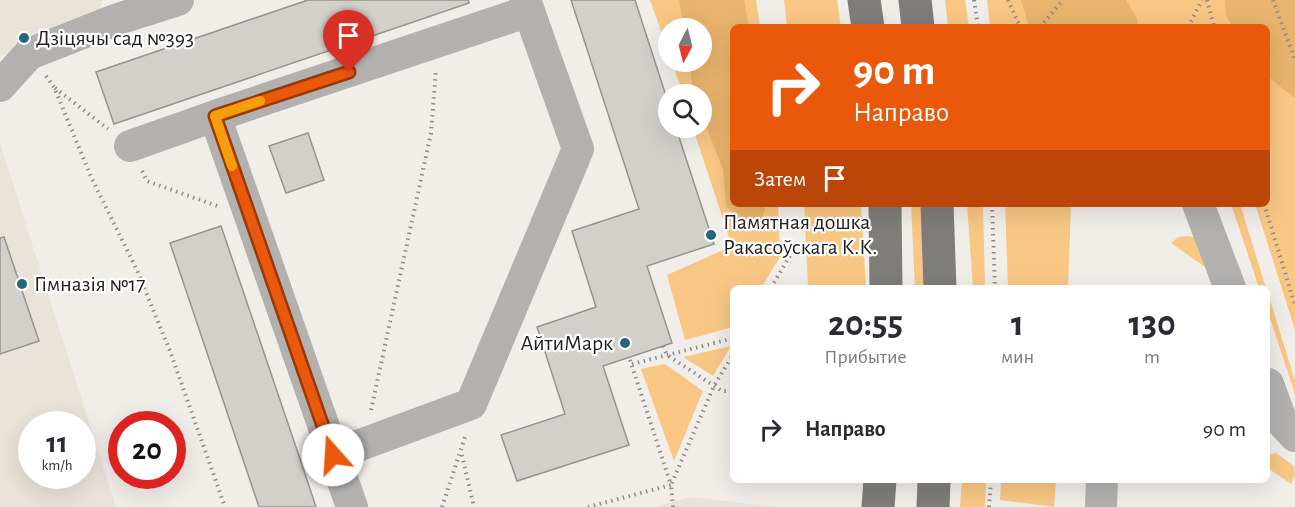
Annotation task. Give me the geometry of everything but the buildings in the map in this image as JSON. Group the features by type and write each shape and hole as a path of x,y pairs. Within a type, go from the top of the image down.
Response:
{"main road":[{"path":"864,0 868,24"},
{"path":"915,0 918,24"},
{"path":"885,207 886,285"},
{"path":"937,207 940,285"},
{"path":"878,507 880,483"},
{"path":"933,507 934,483"}],"lane":[{"path":"0,86 29,54 115,10 178,0"},
{"path":"130,146 439,42 527,6 578,149 471,404 333,455"},
{"path":"215,116 352,507"},
{"path":"1199,207 1229,285"},
{"path":"1270,389 1282,422 1295,436"},
{"path":"1101,507 1102,483"}],"path":[{"path":"974,0 978,24"},
{"path":"1008,0 1019,24"},
{"path":"1043,24 1063,0"},
{"path":"1190,24 1202,0"},
{"path":"1207,0 1214,24"},
{"path":"1273,0 1295,60"},
{"path":"364,444 431,133 439,42"},
{"path":"43,70 54,87 92,179 136,268 170,351 225,507"},
{"path":"992,207 995,285"},
{"path":"1265,207 1295,305"},
{"path":"773,285 792,252"},
{"path":"632,364 730,339"},
{"path":"663,346 667,355 722,391 730,391"},
{"path":"629,357 671,485 673,507"},
{"path":"671,485 714,386 730,360"},
{"path":"442,507 462,453 471,404"},
{"path":"462,453 474,507"},
{"path":"990,507 991,483"},
{"path":"588,507 671,485"}],"shaded area":[{"name":"Дзіцячы сад №393","path":"0,0 103,0 95,21 0,56"},
{"path":"650,0 756,0 760,24 730,24 730,207 778,207 780,257 763,285 730,285 730,328 685,340 667,275 732,246 696,138 712,138 712,84 680,84 675,72 712,72 712,18 658,18 658,22"},
{"path":"679,0 744,0 748,24 730,24 730,207 766,207 758,228 726,207 723,170 711,138 712,84 692,84 691,72 712,72 712,18 682,18"},
{"path":"784,0 837,0 841,24 787,24"},
{"path":"945,0 965,0 969,24 948,24"},
{"path":"987,0 1295,0 1295,330 1256,207 1270,207 1270,24 990,24"},
{"path":"1021,0 1126,0 1137,19 1137,24 1028,24"},
{"path":"1225,0 1295,0 1295,98 1270,79 1270,24 1230,24 1226,15"},
{"name":"Гімназія №17","path":"0,143 85,411 18,411 18,489 96,489 96,444 108,482 108,489 110,489 116,507 0,507"},
{"path":"804,207 861,207 866,285 808,285"},
{"path":"911,207 922,207 925,285 915,285"},
{"path":"967,207 983,207 985,285 973,285"},
{"path":"1005,207 1071,207 1068,285 1008,285"},
{"path":"1232,207 1241,207 1265,285 1258,285"},
{"path":"1178,237 1195,237 1207,253 1205,267 1171,243"},
{"path":"1270,300 1295,381 1295,394 1270,318"},
{"path":"730,346 713,376 683,357"},
{"path":"665,364 703,391 674,461 641,369"},
{"path":"1276,453 1294,466 1295,475 1291,484 1270,469 1270,454"},
{"path":"962,483 986,483 985,507 960,507"},
{"path":"1001,483 1056,483 1054,507 1000,500"},
{"path":"692,497 776,507 654,507"}],"slow traffic":[{"path":"232,166 215,116 260,101"}],"place":[{"name":"Дзіцячы сад №393","path":"24,38"},
{"name":"Памятная дошка Ракасоўскага К.К.","path":"711,235"},
{"name":"Гімназія №17","path":"22,284"},
{"name":"АйтиМарк","path":"625,343"}],"route":[{"path":"333,455 215,116 349,72"}]}
